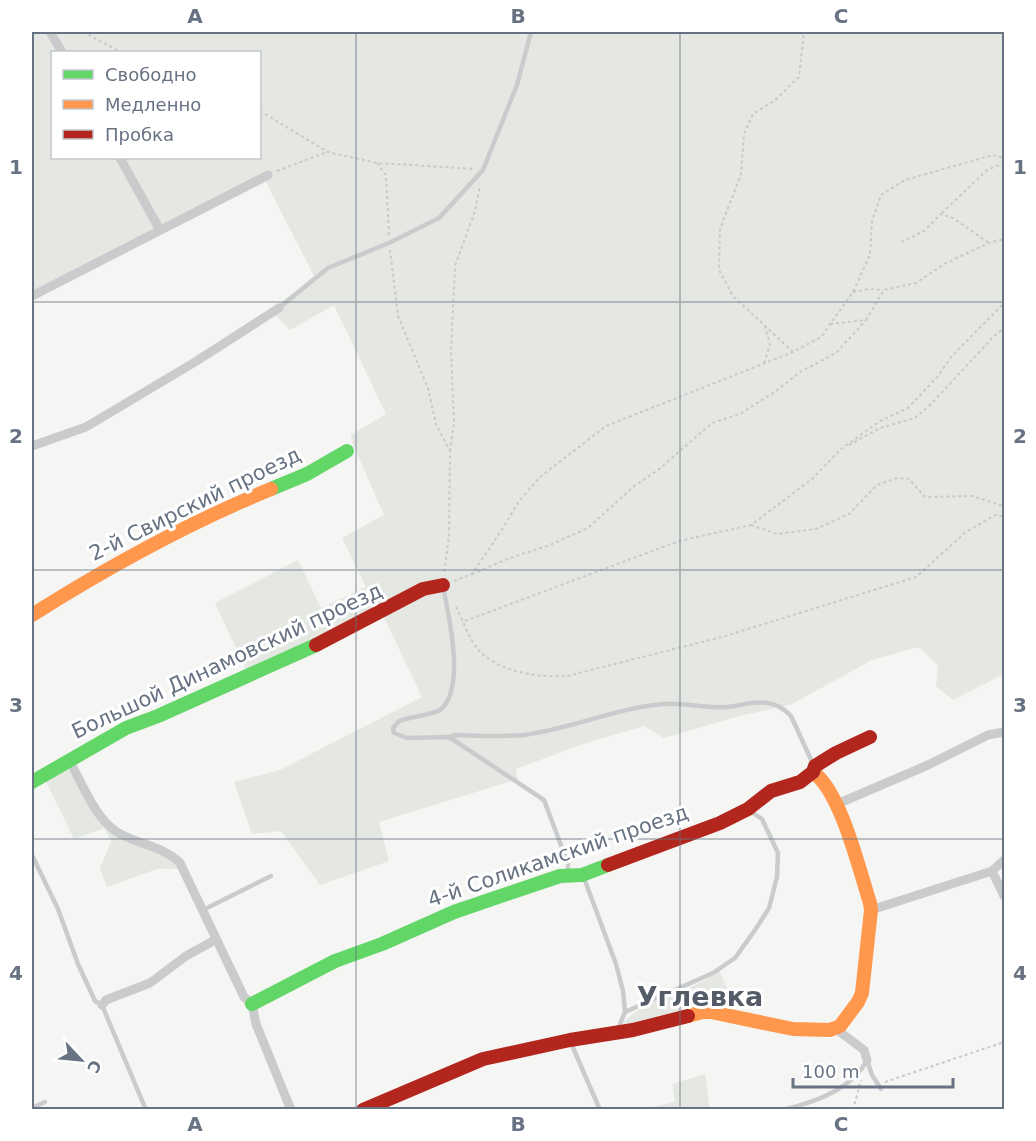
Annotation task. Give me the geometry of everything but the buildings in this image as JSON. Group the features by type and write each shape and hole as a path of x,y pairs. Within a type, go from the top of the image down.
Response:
{"street":[{"path":"50,32 61,51"},
{"path":"121,159 160,230"},
{"path":"32,296 268,174"},
{"path":"32,446 86,427 195,362 279,308"},
{"name":"2-й Свирский проезд","path":"32,615 96,575 231,505 307,474 347,451"},
{"name":"Большой Динамовский проезд","path":"32,782 126,728 168,712 334,637 423,589 443,585"},
{"path":"837,804 928,765 988,735 1005,732"},
{"name":"4-й Соликамский проезд","path":"252,1005 335,961 382,944 454,912 568,874 582,875 720,823 748,809 771,791 800,782 836,753 870,737"},
{"path":"67,761 98,813 108,825 119,833 171,854 180,863 215,940 244,997 252,1005 256,1024 291,1110"},
{"path":"363,1110 483,1059 570,1040 633,1030 706,1011 793,1029 823,1031 836,1029 858,1002 862,993 871,910 837,804 814,769"},
{"path":"871,910 992,871 1005,860"},
{"path":"992,871 1005,896"},
{"path":"102,1005 106,1000 150,983 186,956 215,940"},
{"path":"836,1029 864,1050 867,1060"}],"lane":[{"path":"279,308 328,268 389,243 439,218 483,170 517,86 531,32"},
{"path":"443,585 452,636 454,665 450,698 438,711 399,721 393,728 394,733 407,738 522,735 549,731 664,703 726,707 759,701 779,707 791,716 814,769"},
{"path":"449,737 544,801 568,864 568,874"},
{"path":"625,1012 713,974 735,958 769,908 777,877 778,854 762,819 748,809"},
{"path":"32,855 58,909 78,964 95,1001 102,1005 146,1110"},
{"path":"582,875 616,964 623,991 625,1012 617,1032"},
{"path":"203,910 271,876"},
{"path":"570,1040 600,1110"},
{"path":"867,1060 872,1075 880,1087"},
{"path":"782,1110 804,1105 853,1080 867,1060"},
{"path":"32,1108 45,1102"}],"path":[{"path":"83,32 119,51"},
{"path":"793,352 733,296 719,270 720,229 741,174 744,134 753,114 774,101 799,77 804,32"},
{"path":"261,112 328,152 377,163 483,170 475,212 455,266 451,351 453,423 450,451 449,536 443,585 510,558 550,545 588,528 633,487 658,470 712,423 740,414 776,391 800,372 836,353 866,320 884,290"},
{"path":"268,174 328,152"},
{"path":"472,574 519,501 540,477 606,426 793,352 821,337 853,292 870,255 872,221 881,195 905,180 993,155 1005,158"},
{"path":"377,163 386,175 389,243 398,316 428,388 436,424 450,451"},
{"path":"901,242 924,231 987,170 1005,163"},
{"path":"941,214 953,218 989,243"},
{"path":"853,292 869,289 884,290 916,283 946,263 989,243 1005,239"},
{"path":"464,621 679,541 751,525 812,479 841,449 880,421 908,408 938,376 951,357 1005,303"},
{"path":"830,324 866,320"},
{"path":"764,363 770,345 765,326"},
{"path":"841,449 880,428 915,418 932,404 994,335 1005,328"},
{"path":"751,525 777,534 816,529 849,514 877,485 897,478 909,480 925,497 972,496 1005,506"},
{"path":"453,603 476,648 490,660 516,670 548,677 567,676 722,637 916,577 966,532 995,515 1005,516"},
{"path":"880,1087 1005,1042"},
{"path":"853,1110 861,1080"}],"shaded area":[{"path":"32,32 1004,32 1004,674 953,700 936,686 938,666 919,647 872,660 792,704 664,738 644,726 583,744 516,769 518,779 379,822 389,861 320,885 281,831 252,834 234,782 280,770 422,697 382,613 250,678 215,603 298,560 321,608 366,587 342,538 384,515 351,435 386,414 334,305 290,330 275,315 275,307 314,276 266,182 32,299"},
{"path":"66,770 72,771 107,827 158,850 180,869 157,869 107,887 100,868 111,842 104,828 74,839 45,779"},
{"path":"719,970 738,1014 625,1029 623,1024 641,1009 696,985"},
{"path":"705,1074 710,1109 644,1109 675,1102 672,1084"}],"traffic: fast":[{"path":"271,489 307,474 347,451"},
{"path":"32,782 126,728 158,716 316,645"},
{"path":"252,1004 335,961 382,944 454,912 560,876 582,875 608,865"}],"traffic: slow":[{"path":"32,615 149,547 209,516 271,489"},
{"path":"688,1016 706,1011 793,1029 830,1030 840,1026 858,1002 862,993 870,903 855,852 840,813 823,782 813,772"}],"traffic: jam":[{"path":"316,645 423,589 443,585"},
{"path":"608,865 720,823 748,809 771,791 800,782 813,772 815,766 870,737"},
{"path":"363,1110 483,1059 570,1040 633,1030 688,1016"}],"district":[{"name":"Углевка","path":"700,997"}]}
